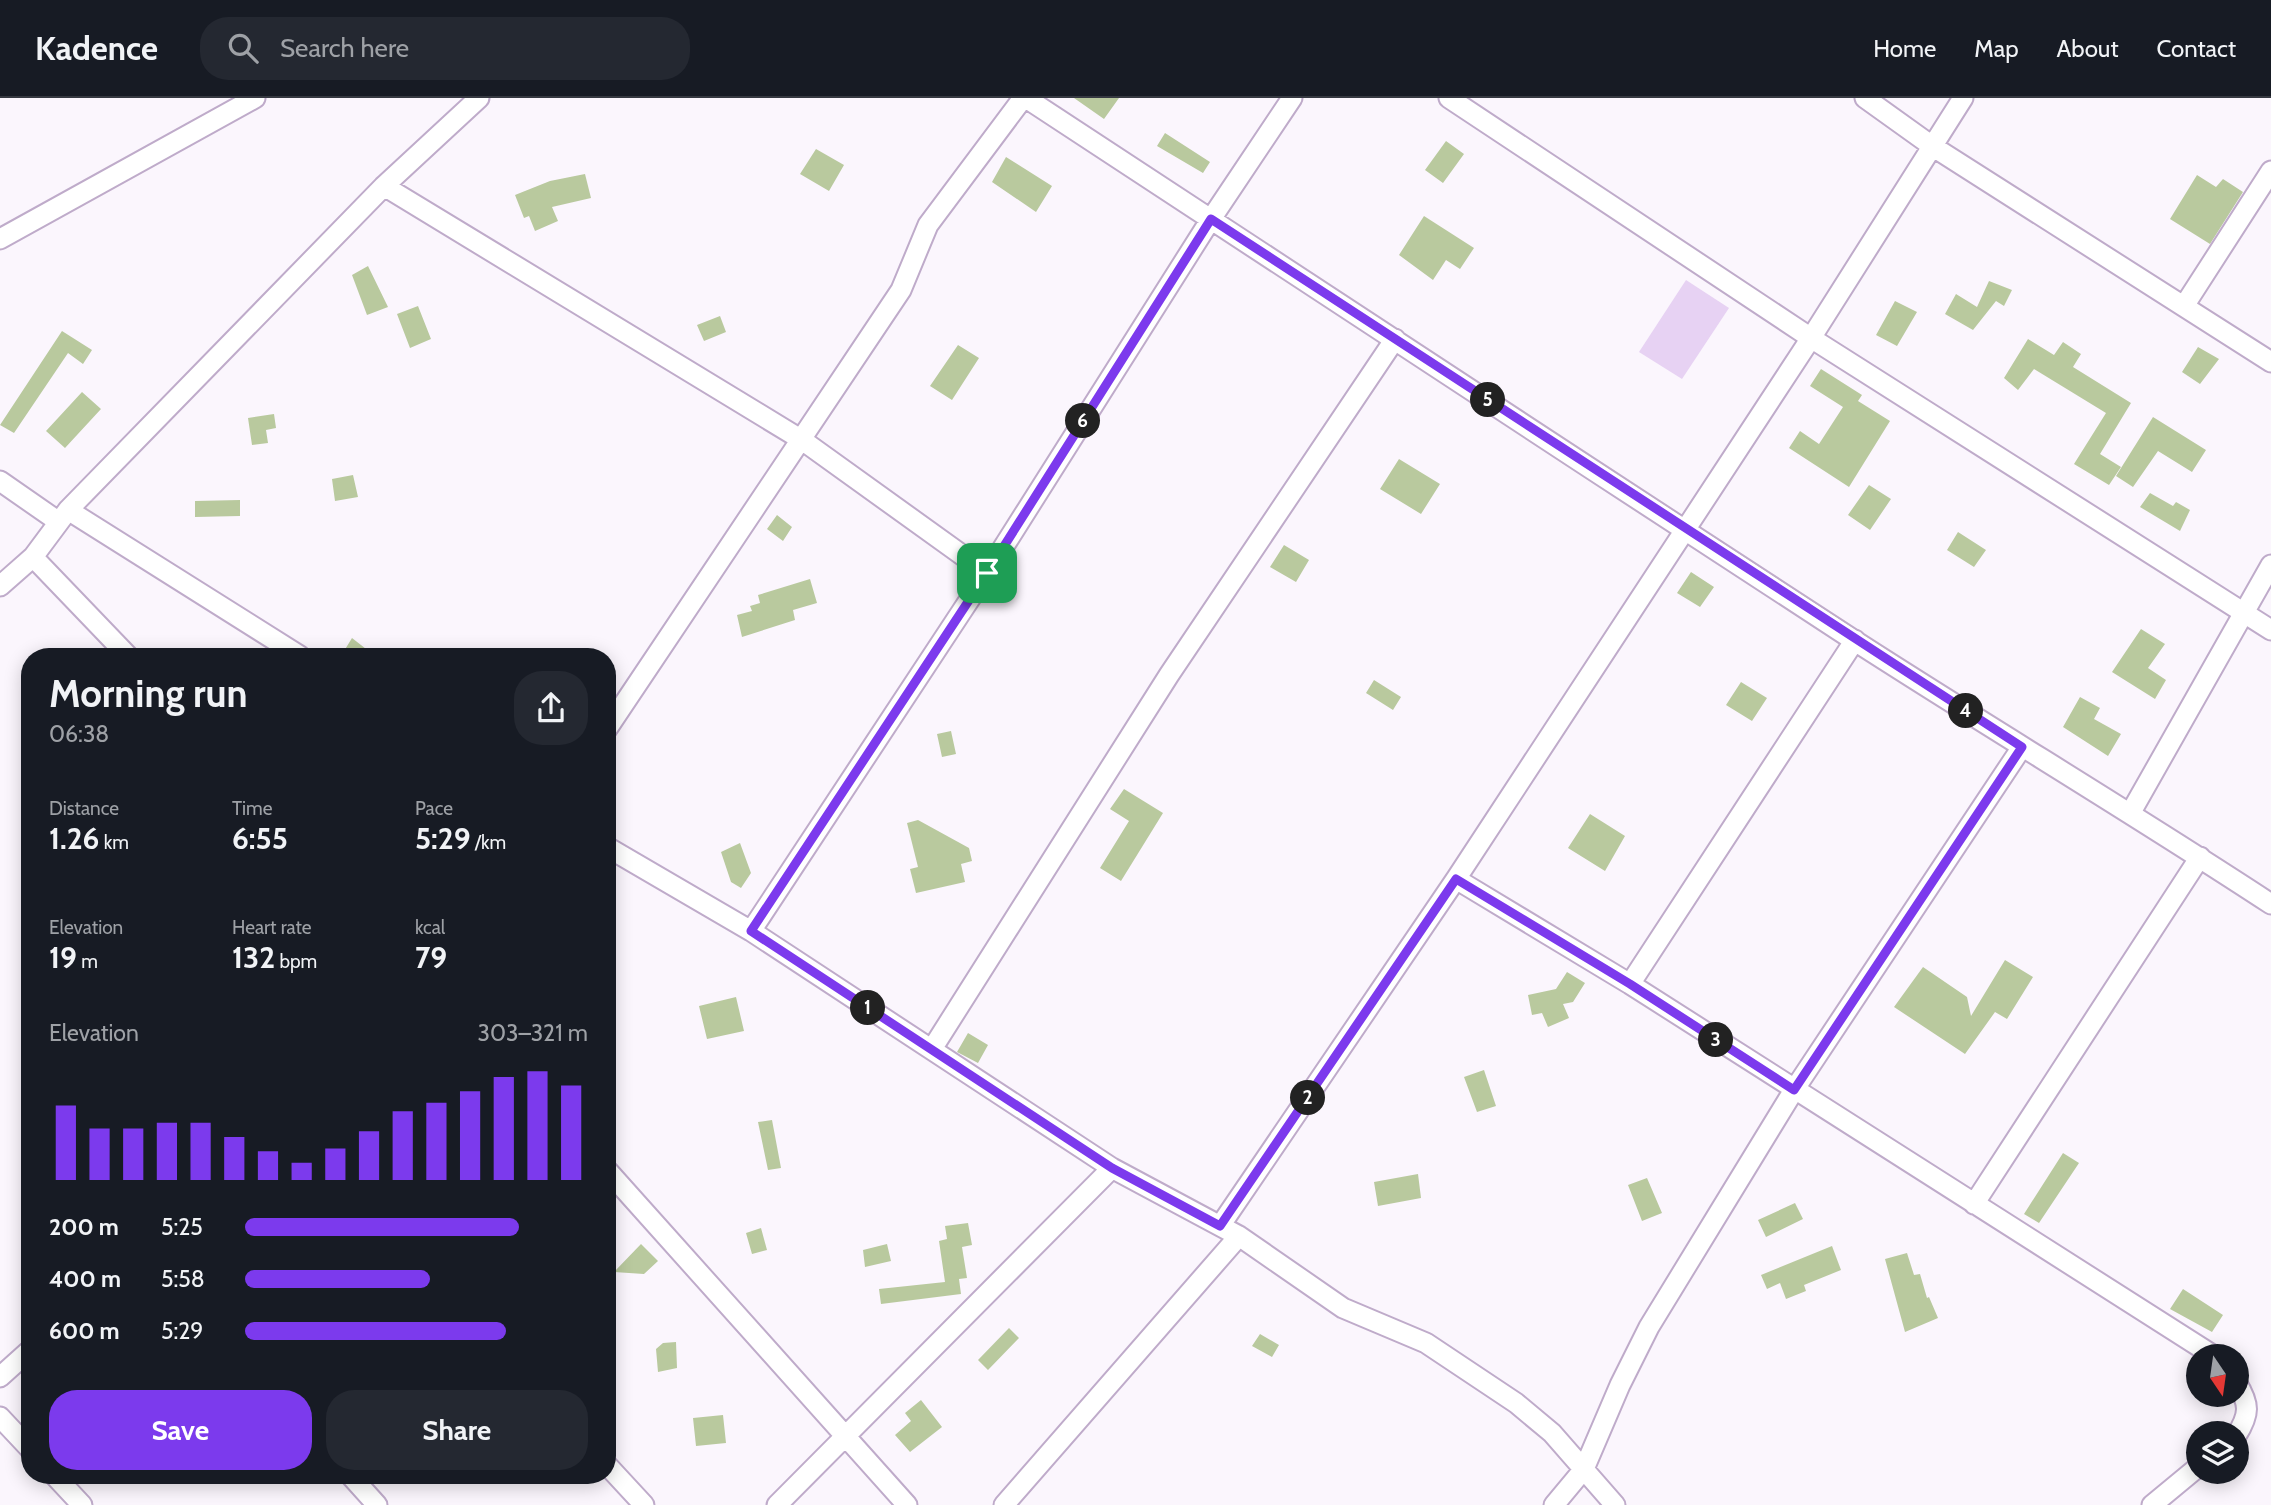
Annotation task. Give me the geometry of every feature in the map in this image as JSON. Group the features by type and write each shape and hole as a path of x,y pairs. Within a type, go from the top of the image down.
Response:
{"street":[{"path":"0,239 255,98"},
{"path":"0,586 33,557 64,516 384,186 479,98"},
{"path":"616,716 901,290 929,225 1024,98 1854,640 2022,747 2131,812 2271,904"},
{"path":"751,931 987,573 1211,219 1292,98"},
{"path":"1449,98 1811,338 2271,630"},
{"path":"1865,98 1932,146 2271,362"},
{"path":"1220,1226 1456,879 1811,338 1963,98"},
{"path":"2184,306 2271,171"},
{"path":"384,186 802,440 987,573"},
{"path":"932,1049 1169,675 1395,339"},
{"path":"0,481 287,648"},
{"path":"33,557 120,648"},
{"path":"2131,812 2271,565"},
{"path":"1630,984 1854,640"},
{"path":"1553,1505 1584,1469 1620,1385 1649,1327 1794,1090 2022,747"},
{"path":"1974,1204 2200,857"},
{"path":"616,862 751,931 1112,1168 1239,1236 1343,1308 1426,1343 1516,1403 1552,1433 1615,1505"},
{"path":"1456,879 1630,984 2195,1344"},
{"path":"777,1505 1112,1168"},
{"path":"616,1180 907,1505"},
{"path":"1004,1505 1239,1236"},
{"path":"0,1377 21,1358"},
{"path":"0,1417 21,1439"},
{"path":"616,1475 644,1505"},
{"path":"2152,1505 2186,1477"},
{"path":"62,1484 82,1505"},
{"path":"358,1484 377,1505"}],"shaded area":[{"path":"1686,280 1729,308 1682,379 1639,352"}],"building":[{"path":"1074,98 1119,98 1104,119"},
{"path":"1165,133 1210,162 1203,173 1157,146"},
{"path":"1446,141 1464,154 1443,183 1425,170"},
{"path":"816,149 844,165 829,191 800,174"},
{"path":"1006,157 1052,186 1036,212 992,182"},
{"path":"585,174 591,198 552,207 558,221 535,231 529,216 524,218 515,195 550,181"},
{"path":"2197,175 2216,187 2223,179 2243,192 2210,244 2170,219"},
{"path":"1424,216 1474,248 1460,269 1446,260 1433,280 1399,255"},
{"path":"368,266 388,307 367,315 352,275"},
{"path":"1989,281 2012,290 2004,306 1996,301 1973,330 1945,314 1956,294 1977,307"},
{"path":"1895,301 1917,312 1897,346 1876,335"},
{"path":"418,306 431,339 410,348 397,314"},
{"path":"720,316 726,332 704,341 697,325"},
{"path":"62,331 92,350 83,364 68,353 14,433 0,425"},
{"path":"2028,339 2054,355 2063,342 2081,354 2073,367 2131,403 2100,454 2121,467 2109,485 2074,464 2106,413 2034,369 2018,390 2004,378"},
{"path":"958,345 979,358 952,400 930,386"},
{"path":"2198,347 2219,359 2200,384 2182,372"},
{"path":"1821,369 1862,395 1858,401 1890,421 1849,487 1789,448 1800,431 1819,444 1843,407 1810,386"},
{"path":"82,392 101,409 65,448 46,431"},
{"path":"274,414 276,428 266,430 268,443 252,445 248,418"},
{"path":"2153,417 2206,450 2192,472 2158,451 2133,487 2116,476"},
{"path":"1399,459 1440,484 1421,514 1380,489"},
{"path":"353,475 358,497 335,501 332,479"},
{"path":"1869,485 1891,499 1870,530 1848,515"},
{"path":"2150,493 2173,506 2176,502 2190,510 2180,531 2140,507"},
{"path":"240,500 240,516 195,517 195,501"},
{"path":"777,515 792,527 783,541 767,529"},
{"path":"1958,532 1986,550 1974,567 1947,550"},
{"path":"1284,545 1309,560 1296,582 1270,567"},
{"path":"1691,572 1714,587 1700,607 1677,593"},
{"path":"810,579 817,603 793,610 795,620 742,637 737,615 752,611 750,606 760,603 758,595"},
{"path":"2141,629 2165,644 2148,668 2166,680 2155,699 2112,672"},
{"path":"352,638 365,648 346,648"},
{"path":"1374,680 1401,697 1393,710 1366,693"},
{"path":"1741,682 1767,698 1752,721 1726,705"},
{"path":"2080,697 2100,708 2094,719 2121,734 2108,756 2063,727"},
{"path":"951,731 956,754 942,757 937,734"},
{"path":"1124,789 1163,813 1121,881 1100,868 1129,821 1110,809"},
{"path":"1590,814 1625,836 1605,871 1568,848"},
{"path":"918,820 969,848 972,861 961,864 965,882 916,893 910,869 918,867 907,823"},
{"path":"740,843 751,873 741,888 731,882 721,852"},
{"path":"2005,960 2033,977 2007,1019 1995,1012 1965,1054 1894,1007 1923,967 1967,997 1971,1016"},
{"path":"1567,972 1585,983 1573,1002 1563,1004 1569,1018 1548,1027 1542,1013 1532,1015 1528,995 1556,989"},
{"path":"736,997 744,1031 707,1039 699,1006"},
{"path":"968,1033 988,1045 978,1063 957,1052"},
{"path":"1484,1070 1496,1106 1477,1112 1464,1077"},
{"path":"772,1120 781,1168 768,1170 758,1122"},
{"path":"2063,1153 2079,1163 2039,1223 2024,1214"},
{"path":"1418,1174 1421,1198 1378,1206 1374,1182"},
{"path":"1647,1178 1662,1213 1642,1221 1628,1185"},
{"path":"1795,1203 1803,1219 1766,1237 1758,1220"},
{"path":"968,1223 972,1245 962,1247 967,1278 959,1279 961,1294 881,1304 879,1289 945,1282 939,1241 947,1239 945,1226"},
{"path":"761,1228 767,1250 752,1254 746,1233"},
{"path":"641,1244 658,1261 644,1274 616,1272"},
{"path":"887,1244 891,1261 865,1267 863,1250"},
{"path":"1832,1246 1841,1270 1804,1285 1806,1291 1786,1299 1780,1283 1767,1289 1761,1275"},
{"path":"1907,1253 1914,1275 1920,1274 1927,1298 1929,1297 1938,1318 1905,1332 1885,1259"},
{"path":"2183,1289 2223,1315 2212,1332 2170,1309"},
{"path":"1009,1328 1019,1338 988,1370 978,1360"},
{"path":"1260,1334 1279,1345 1272,1357 1252,1346"},
{"path":"676,1342 677,1368 658,1372 656,1349 663,1343"},
{"path":"921,1400 942,1427 910,1452 895,1435 911,1421 905,1413"},
{"path":"723,1415 726,1443 696,1446 693,1418"}],"route":[{"path":"1211,219 2022,747 1794,1090 1630,984 1456,879 1220,1226 1112,1168 751,931 987,573 1211,219"}]}
